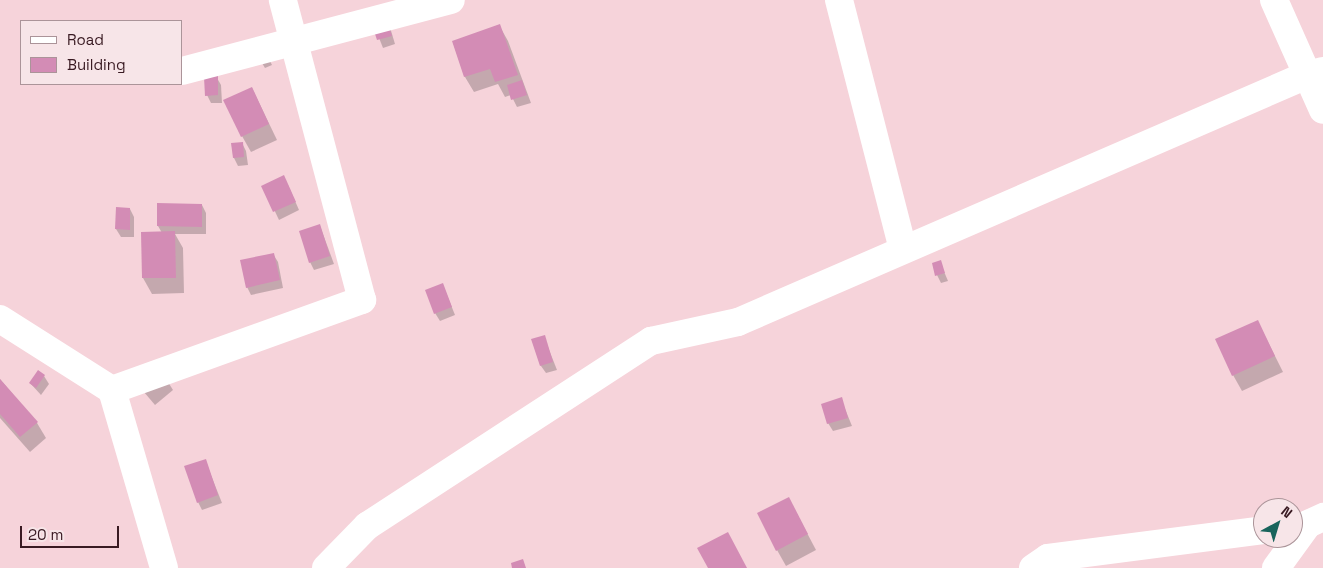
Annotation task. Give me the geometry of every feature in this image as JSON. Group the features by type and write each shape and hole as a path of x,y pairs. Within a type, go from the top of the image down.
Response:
{"street":[{"path":"112,390 362,300 283,0"},
{"path":"182,71 451,0"},
{"path":"839,0 903,249"},
{"path":"1274,0 1315,73 1323,110"},
{"path":"326,568 367,526 651,341 738,322 903,249 1315,73"},
{"path":"0,319 112,390 164,568"},
{"path":"1276,568 1308,522"},
{"path":"1033,568 1048,558 1253,531"}],"building":[{"path":"385,15 392,36 377,40 370,19"},
{"path":"500,24 518,75 495,82 490,69 464,77 452,41"},
{"path":"218,76 218,95 205,96 204,77"},
{"path":"522,80 527,95 511,100 507,85"},
{"path":"252,87 269,124 241,137 223,100"},
{"path":"243,142 244,157 233,158 231,143"},
{"path":"284,175 296,202 273,212 261,186"},
{"path":"157,203 202,204 202,227 157,226"},
{"path":"116,207 130,208 130,230 115,229"},
{"path":"320,224 330,256 309,263 299,231"},
{"path":"175,231 176,278 142,278 141,232"},
{"path":"274,253 280,280 246,288 240,260"},
{"path":"941,260 945,273 935,276 932,263"},
{"path":"443,283 452,307 434,314 425,290"},
{"path":"1258,320 1275,356 1232,376 1215,339"},
{"path":"545,335 553,362 540,366 531,339"},
{"path":"38,370 45,375 36,388 29,383"},
{"path":"0,379 38,422 20,437 0,414"},
{"path":"842,397 848,418 827,424 821,404"},
{"path":"206,459 218,495 197,503 184,466"},
{"path":"789,497 808,534 776,551 757,513"},
{"path":"728,532 747,568 708,568 697,548"},
{"path":"523,559 526,568 512,568 511,563"}]}
